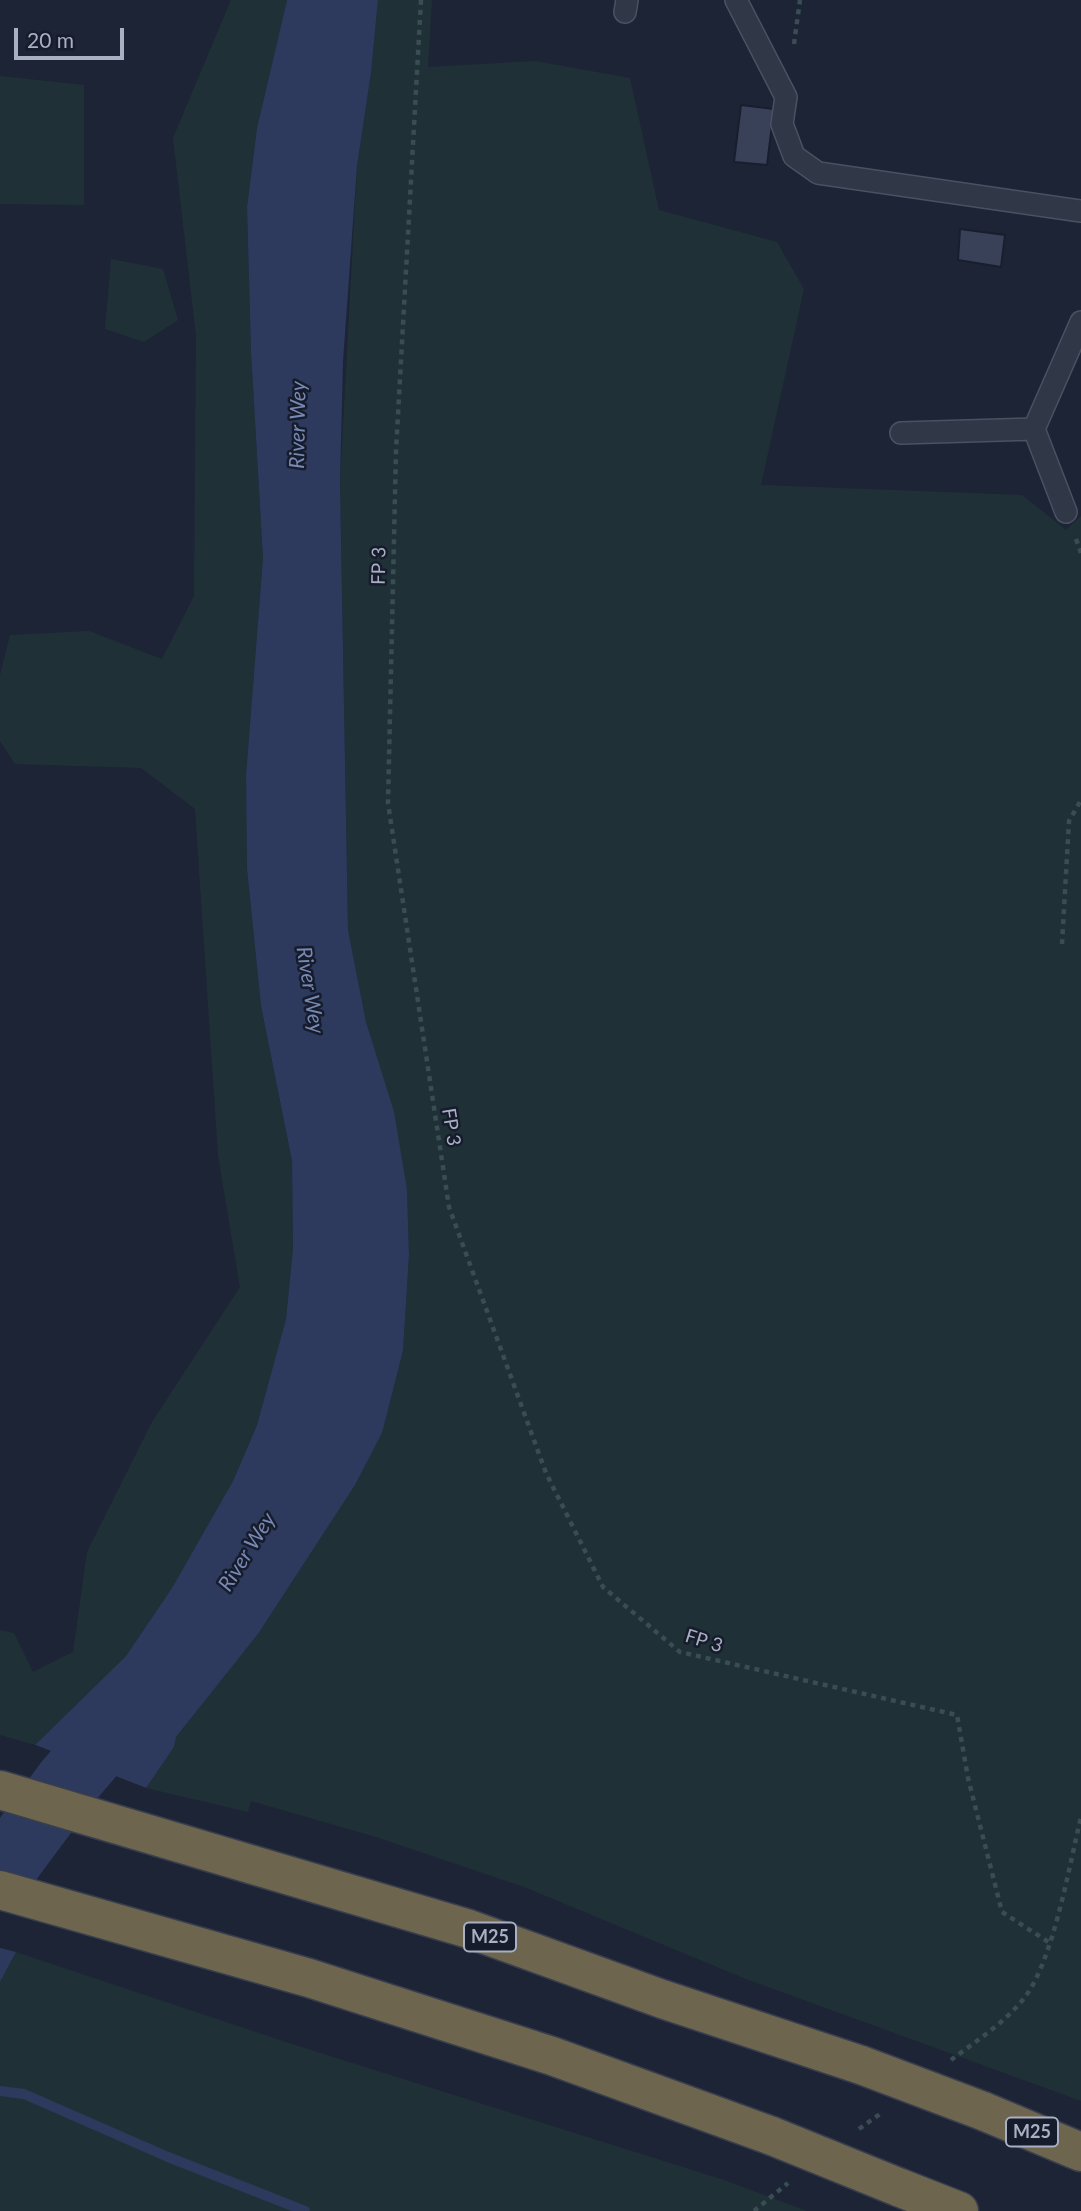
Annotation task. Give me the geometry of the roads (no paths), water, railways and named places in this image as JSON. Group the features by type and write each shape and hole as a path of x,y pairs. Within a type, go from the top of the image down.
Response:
{"highway":[{"name":"M25","path":"0,1790 469,1929 662,1999 860,2065 983,2111 1081,2152"},
{"path":"0,1890 309,1978 539,2052 772,2136 959,2211"}],"lane":[{"path":"737,0 786,97 782,124 794,156 818,173 1081,211"},
{"path":"1066,512 1034,429 1081,322"},
{"path":"901,433 1034,429"}],"water":[{"path":"287,0 378,0 371,73 357,166 343,361 340,482 348,930 366,1022 394,1112 407,1189 409,1255 403,1351 382,1433 355,1485 258,1634 176,1737 174,1747 146,1788 35,1745 126,1656 172,1588 233,1481 257,1425 286,1319 293,1248 292,1161 261,1006 247,869 246,775 263,558 251,352 247,207 257,128"},
{"path":"0,1948 16,1952 0,1982"}],"waterway":[{"name":"River Wey","path":"0,1873 67,1783 143,1694"},
{"path":"0,2091 24,2094 168,2157 305,2211"}]}
